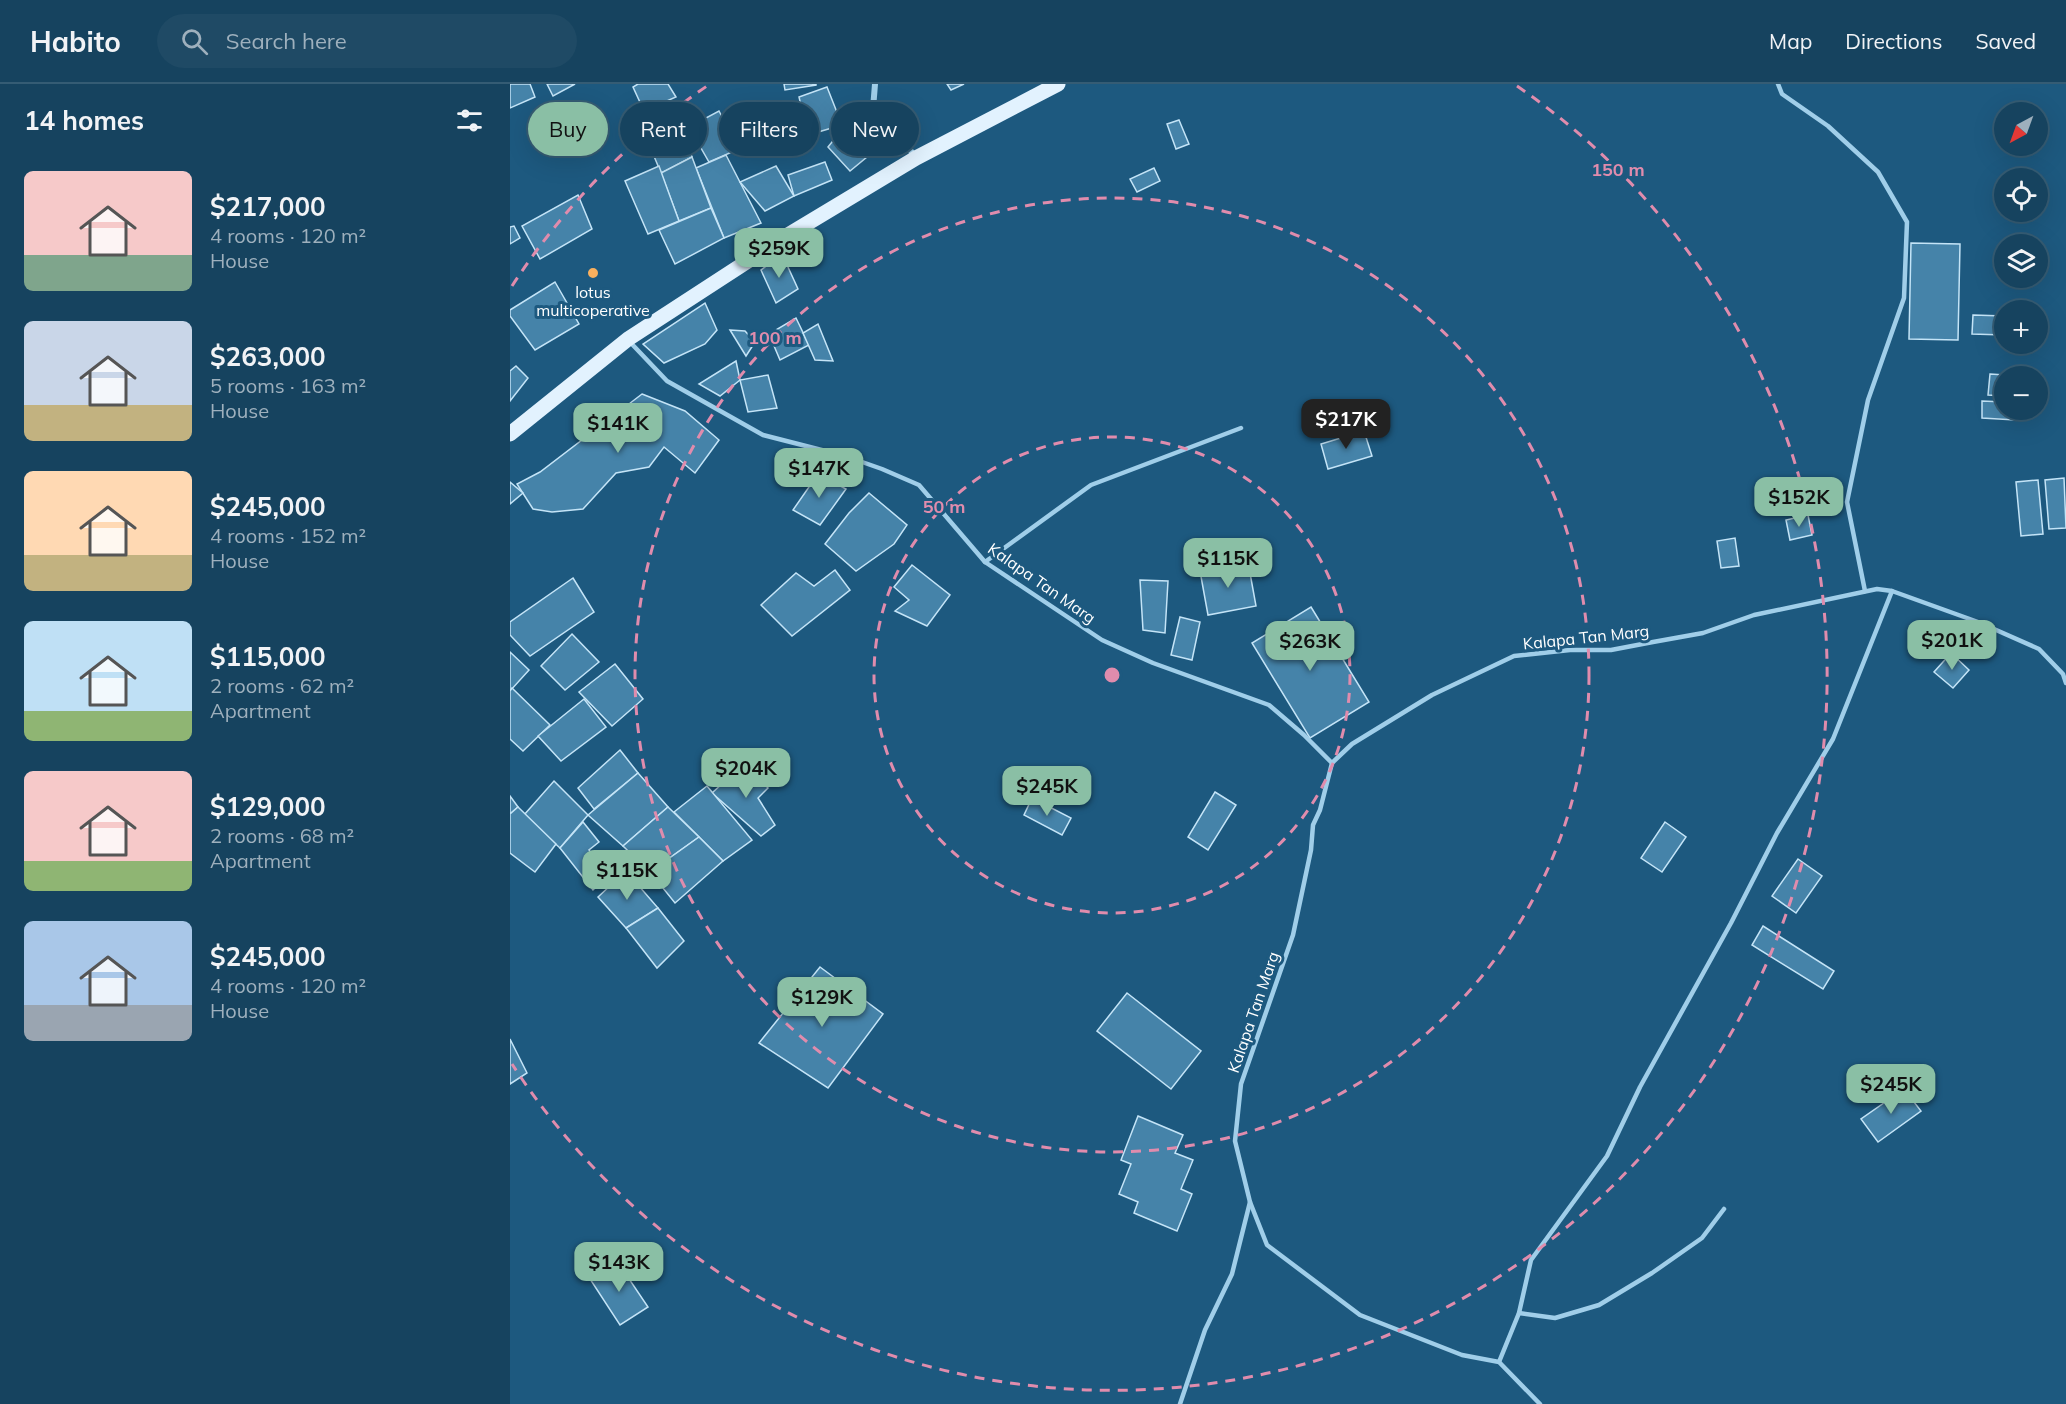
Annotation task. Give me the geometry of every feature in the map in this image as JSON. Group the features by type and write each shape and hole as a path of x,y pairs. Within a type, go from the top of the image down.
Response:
{"main road":[{"path":"510,434 628,339 788,235 916,158 1058,84"}],"street":[{"path":"874,84 873,109 916,158"}],"lane":[{"path":"1778,84 1782,94 1828,126 1878,172 1907,222 1905,298 1868,400 1847,502 1866,591"},
{"name":"Kalapa Tan Marg","path":"628,339 667,381 763,435 854,459 919,485 985,562 1102,640 1153,663 1269,705 1332,763"},
{"path":"985,562 1091,485 1241,428"},
{"name":"Kalapa Tan Marg","path":"1180,1404 1205,1330 1232,1274 1250,1202 1235,1140 1241,1084 1293,935 1311,850 1313,825 1320,810 1332,763 1352,744 1431,695 1514,656 1570,650 1611,650 1703,633 1754,615 1877,589 1892,591 1978,622 2039,649 2063,674 2066,683"},
{"path":"1499,1362 1519,1313 1531,1260 1607,1156 1641,1087 1777,833 1833,739 1892,591"},
{"path":"1250,1202 1267,1245 1360,1315 1462,1355 1499,1362 1540,1404"},
{"path":"1519,1313 1555,1318 1599,1305 1652,1273 1702,1238 1724,1209"}],"building":[{"path":"510,84 530,84 535,97 510,108"},
{"path":"547,84 575,84 553,96"},
{"path":"638,84 668,84 676,97 665,102 640,102 633,87"},
{"path":"784,84 816,84 816,85 785,90"},
{"path":"947,84 964,84 951,90"},
{"path":"827,87 833,102 831,102 831,128 819,132 819,102 800,102 799,97"},
{"path":"719,111 719,156 723,156 709,162 706,156 707,117"},
{"path":"1179,120 1189,144 1176,149 1167,124"},
{"path":"654,156 692,156 692,157 661,173"},
{"path":"727,156 761,223 724,238 696,168"},
{"path":"836,156 868,156 850,171"},
{"path":"692,157 711,208 679,221 661,173"},
{"path":"825,162 832,180 794,196 788,175"},
{"path":"659,166 679,221 648,234 625,181"},
{"path":"776,166 794,196 765,211 740,182"},
{"path":"1154,168 1160,181 1137,192 1130,179"},
{"path":"578,195 592,229 540,259 522,226"},
{"path":"711,208 724,238 675,264 659,230"},
{"path":"514,226 520,238 510,244 510,227"},
{"path":"1911,243 1960,244 1958,340 1909,339"},
{"path":"782,254 798,289 776,303 761,270"},
{"path":"555,282 579,324 535,350 510,316 510,310"},
{"path":"705,303 717,330 705,344 664,363 643,344"},
{"path":"1973,315 1994,316 1994,335 1972,334"},
{"path":"796,318 809,345 780,360 769,334"},
{"path":"818,324 833,361 815,360 803,333"},
{"path":"730,330 745,331 755,342 746,356"},
{"path":"736,361 740,380 720,396 699,384"},
{"path":"516,366 528,378 510,401 510,371"},
{"path":"1990,374 1994,374 1994,395 1988,395"},
{"path":"768,375 777,408 748,412 740,380"},
{"path":"642,394 685,411 719,440 695,473 664,447 649,467 616,473 583,509 552,512 533,509 517,484 540,472"},
{"path":"1982,401 1994,402 1994,419 1982,418"},
{"path":"1364,431 1372,456 1328,469 1321,444"},
{"path":"818,474 846,489 820,525 793,510"},
{"path":"2064,478 2066,528 2049,529 2045,480"},
{"path":"2038,480 2043,534 2021,536 2016,482"},
{"path":"510,482 523,493 510,504"},
{"path":"869,493 907,525 894,544 856,571 825,544 849,513"},
{"path":"1808,515 1812,535 1790,540 1786,520"},
{"path":"1735,538 1739,566 1721,568 1717,541"},
{"path":"1248,562 1256,606 1208,615 1200,571"},
{"path":"912,565 950,595 927,626 895,611 909,600 894,587"},
{"path":"835,570 850,590 792,636 761,605 796,573 814,586"},
{"path":"573,578 594,612 530,656 510,635 510,622"},
{"path":"1140,580 1168,581 1165,633 1143,630"},
{"path":"1311,607 1369,702 1310,738 1252,643"},
{"path":"1180,617 1200,622 1192,660 1171,655"},
{"path":"572,634 599,662 565,690 541,666"},
{"path":"510,652 529,670 510,691"},
{"path":"1951,653 1969,670 1953,688 1934,672"},
{"path":"615,664 643,699 612,726 579,692"},
{"path":"512,688 550,725 523,751 510,739 510,691"},
{"path":"584,699 606,727 561,761 538,736"},
{"path":"620,750 638,773 594,809 578,788"},
{"path":"745,763 768,788 758,798 775,825 761,836 712,793"},
{"path":"638,773 668,807 623,846 588,815"},
{"path":"554,781 588,815 560,848 524,815"},
{"path":"707,786 752,840 723,861 674,812"},
{"path":"1215,792 1236,805 1208,850 1188,837"},
{"path":"510,796 518,807 510,814"},
{"path":"1032,798 1071,818 1062,835 1024,815"},
{"path":"518,807 556,844 535,872 510,853 510,814"},
{"path":"668,807 699,837 650,872 623,846"},
{"path":"583,822 599,842 589,850 607,877 593,890 560,848"},
{"path":"1665,822 1686,837 1662,872 1641,858"},
{"path":"699,837 723,861 675,903 650,872"},
{"path":"1798,859 1822,876 1796,913 1772,896"},
{"path":"626,871 658,908 626,928 598,897"},
{"path":"658,908 684,941 657,968 626,928"},
{"path":"1763,926 1834,971 1823,989 1752,945"},
{"path":"820,967 883,1014 828,1088 759,1043"},
{"path":"1127,993 1201,1051 1171,1089 1097,1031"},
{"path":"510,1039 527,1073 510,1084"},
{"path":"1904,1089 1921,1111 1878,1142 1861,1119"},
{"path":"1138,1116 1183,1135 1175,1153 1193,1160 1181,1189 1192,1194 1177,1231 1134,1213 1138,1202 1119,1194 1131,1164 1121,1160"},
{"path":"617,1261 648,1307 620,1325 590,1279"}],"place":[{"name":"lotus multicoperative","path":"593,273"}]}
